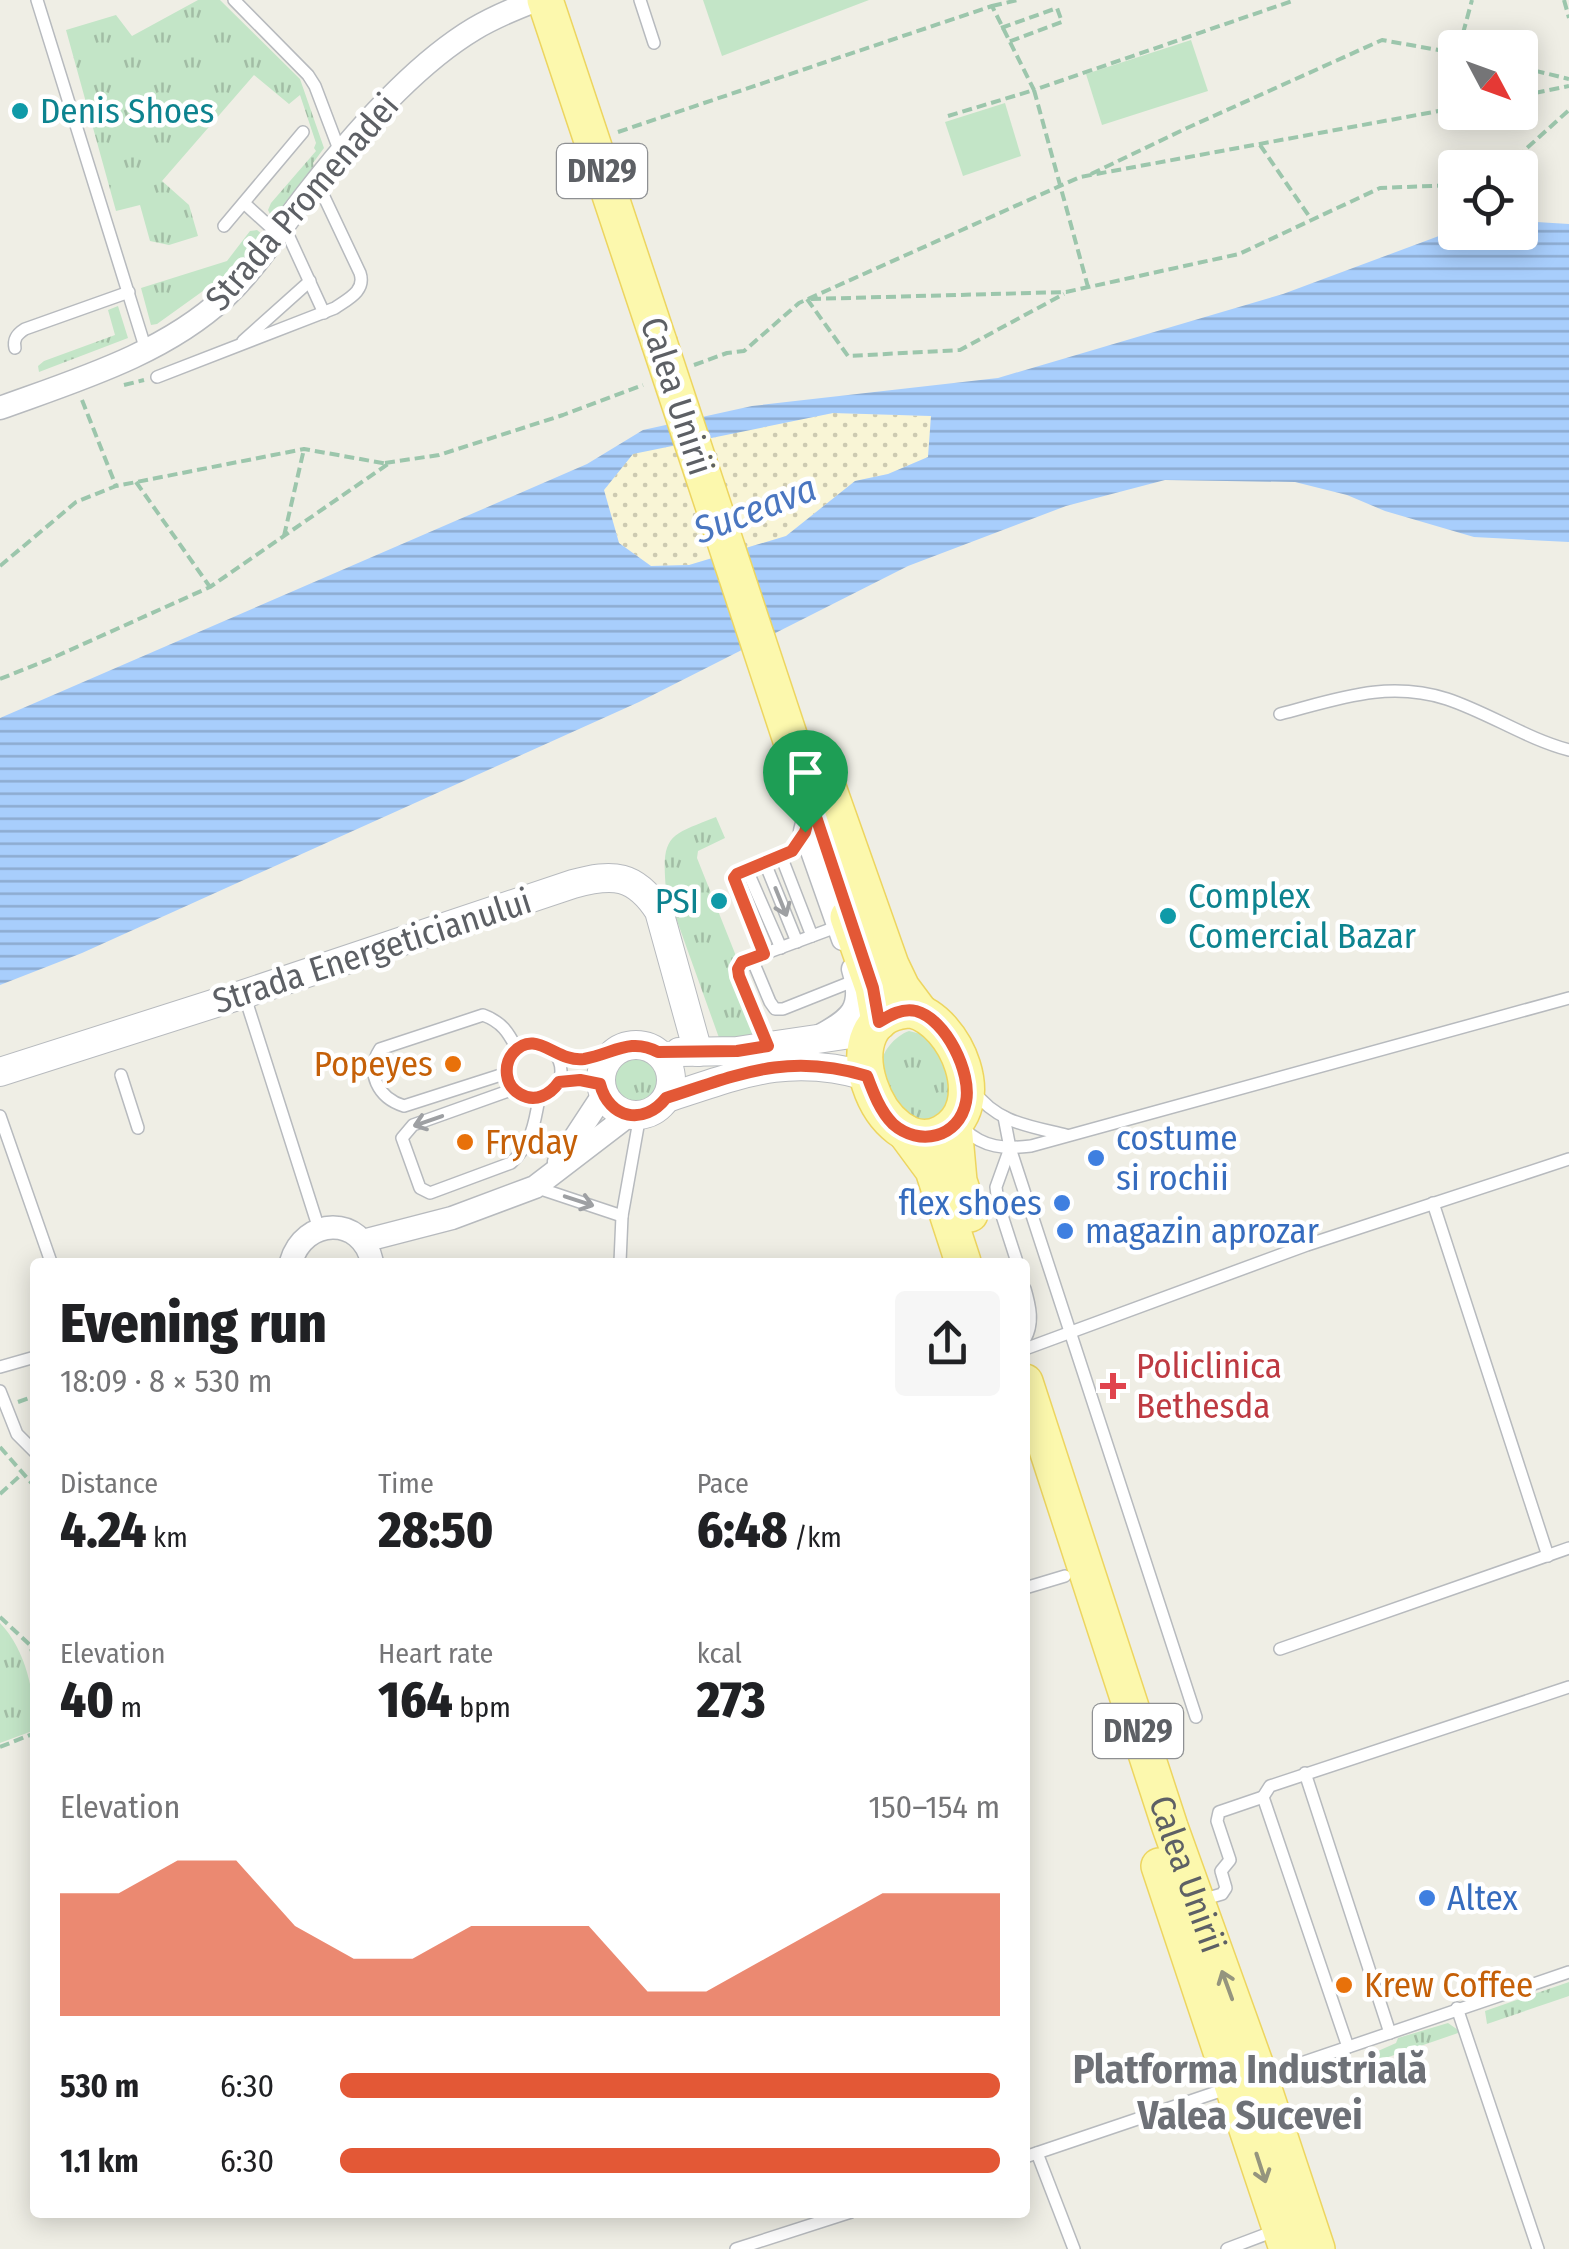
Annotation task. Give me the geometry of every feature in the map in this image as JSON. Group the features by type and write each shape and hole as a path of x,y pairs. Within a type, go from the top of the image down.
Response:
{"main road":[{"name":"Calea Unirii","path":"545,0 677,348"},
{"name":"Calea Unirii","path":"564,0 677,348 813,803 873,988 875,1026"},
{"name":"Calea Unirii","path":"813,803 890,965 920,1012"},
{"path":"875,1026 904,1010 920,1012"},
{"name":"DN29","path":"920,1012 950,1041 966,1080"},
{"name":"DN29","path":"867,1076 864,1059 875,1026"},
{"path":"867,1076 888,1117 905,1132 932,1170 962,1258"},
{"path":"905,1132 935,1136 955,1124 967,1098 966,1080"},
{"path":"955,1124 959,1181 985,1258"},
{"name":"Calea Unirii","path":"1030,1397 1170,1827 1317,2249"},
{"name":"Calea Unirii","path":"1030,1471 1148,1834 1261,2082 1284,2239"}],"street":[{"name":"Strada Promenadei","path":"0,408 146,350 201,318 250,272 340,152 382,107 473,29 537,0"},
{"path":"813,803 839,926 858,992 847,1019 818,1037"},
{"name":"Strada Energeticianului","path":"0,1072 573,884 612,876 634,884 659,912 698,1052"},
{"path":"653,1049 671,1015 679,987"},
{"path":"634,1115 609,1104 602,1089 605,1062 623,1046 737,1051 875,1026"},
{"path":"293,1258 302,1240 319,1229 342,1228 368,1252 542,1182 634,1115 660,1106 670,1088 670,1069 653,1049"},
{"path":"666,1098 750,1071 786,1065 818,1064 867,1076"},
{"path":"542,1182 602,1089"}],"lane":[{"path":"38,0 146,350"},
{"path":"234,0 308,75 340,152"},
{"path":"640,0 654,43"},
{"path":"224,226 303,132"},
{"path":"158,377 324,313 360,290 362,279 316,182"},
{"path":"244,203 281,230 324,313"},
{"path":"236,348 310,281"},
{"path":"15,348 18,333 129,292"},
{"path":"1280,714 1358,692 1394,690 1446,698 1569,750"},
{"path":"813,803 792,851 737,874 735,882 771,1005 776,1010 856,980"},
{"path":"780,856 812,936"},
{"path":"765,863 797,942"},
{"path":"747,870 780,948"},
{"path":"768,1046 739,976 740,966 839,926"},
{"path":"244,994 319,1229"},
{"path":"955,1124 984,1145 1031,1146 1569,998"},
{"path":"506,1073 404,1106 382,1095 372,1067 380,1049 483,1016 505,1028 517,1049"},
{"path":"557,1055 559,1082 547,1095 530,1098 514,1090 506,1073 517,1049 542,1044 557,1055 578,1060 612,1053"},
{"path":"121,1075 138,1128"},
{"path":"559,1082 580,1080 602,1089"},
{"path":"966,1080 992,1112 1070,1136"},
{"path":"514,1090 412,1125 405,1132 402,1138 420,1188 430,1193 511,1163 534,1130 539,1098"},
{"path":"620,1258 634,1115"},
{"path":"0,1116 50,1258"},
{"path":"1004,1118 1010,1148 1196,1717"},
{"path":"1010,1148 996,1187 1016,1258"},
{"path":"1030,1347 1306,1244 1569,1160"},
{"path":"542,1182 622,1216"},
{"path":"1433,1204 1548,1556"},
{"path":"0,1367 30,1358"},
{"path":"0,1390 17,1434 30,1447"},
{"path":"1280,1649 1569,1548"},
{"path":"1030,1586 1064,1576"},
{"path":"1197,1902 1222,1894 1226,1888 1221,1871 1230,1860 1217,1820 1219,1812 1263,1797 1270,1786 1569,1687"},
{"path":"1305,1774 1390,2033"},
{"path":"1263,1797 1348,2047"},
{"path":"1074,2249 1031,2155 1261,2082 1457,2008 1569,1972"},
{"path":"1457,2008 1538,2249"},
{"path":"736,2249 832,2218"},
{"path":"1226,2249 1284,2239"}],"path":[{"path":"610,135 1018,0"},
{"path":"948,116 1295,0"},
{"path":"1463,30 1472,0"},
{"path":"1564,0 1569,18"},
{"path":"992,6 1034,90 1088,287"},
{"path":"1001,28 1057,8 1062,22 1008,42"},
{"path":"677,348 744,351 799,303 1382,40 1438,47"},
{"path":"1538,72 1569,79"},
{"path":"1538,92 1569,86"},
{"path":"1525,150 1569,110"},
{"path":"1086,176 1438,111"},
{"path":"1260,144 1312,220"},
{"path":"807,300 1066,292 1239,254 1380,188 1438,185"},
{"path":"807,300 848,356 960,350 1066,292"},
{"path":"120,386 158,377"},
{"path":"0,566 76,502 116,486 304,449 386,463 439,455 563,415 654,380"},
{"path":"88,400 88,414 116,486"},
{"path":"284,536 304,449"},
{"path":"0,679 210,587 386,463"},
{"path":"136,482 210,587"},
{"path":"0,1448 30,1481"},
{"path":"0,1494 23,1473"},
{"path":"0,1618 30,1646"},
{"path":"0,1747 30,1735"}],"green space":[{"path":"198,0 220,0 300,79 324,148 313,163 314,168 276,216 271,216 271,203 316,151 316,143 300,95 289,104 254,75 162,181 189,205 198,236 169,245 150,241 140,205 116,211 66,30 116,15 132,36"},
{"path":"703,0 869,0 722,56"},
{"path":"1191,40 1208,91 1102,125 1086,74"},
{"path":"1005,103 1021,156 963,176 945,122"},
{"path":"250,231 262,234 260,239 235,268 151,325 141,288 227,261"},
{"path":"118,306 128,338 39,372 38,366 44,361 115,335 108,310"},
{"path":"716,817 725,838 698,851 697,858 736,956 730,970 757,1034 728,1044 718,1035 666,890 665,872 667,847 672,840"},
{"path":"909,1031 925,1035 945,1062 952,1094 942,1114 924,1123 896,1109 881,1070 889,1046"},
{"path":"636,1047 660,1056 669,1080 660,1104 636,1113 612,1104 603,1080 612,1056"},
{"path":"0,1623 16,1646 27,1673 30,1732 0,1743"},
{"path":"1569,1982 1569,1996 1487,2024 1485,2011"},
{"path":"1448,2023 1461,2032 1311,2081 1396,2043 1398,2038"}],"sand":[{"path":"833,413 931,416 928,457 888,474 855,481 786,536 689,565 651,566 619,543 604,490 633,453"}],"water":[{"path":"1538,222 1569,224 1569,542 1474,537 1295,482 1165,480 1066,506 908,566 639,702 82,953 0,985 0,718 587,464 643,430 752,406 998,378 1283,294 1438,236 1438,250 1538,250","holes":["833,413 931,416 928,457 888,474 855,481 786,536 689,565 651,566 619,543 604,490 633,454"]}],"place":[{"name":"Denis Shoes","path":"20,111"},
{"name":"PSI","path":"719,901"},
{"name":"Complex Comercial Bazar","path":"1168,916"},
{"name":"Popeyes","path":"453,1064"},
{"name":"Fryday","path":"465,1142"},
{"name":"costume si rochii","path":"1096,1158"},
{"name":"flex shoes","path":"1062,1203"},
{"name":"magazin aprozar","path":"1065,1231"},
{"name":"Policlinica Bethesda","path":"1113,1386"},
{"name":"Altex","path":"1427,1898"},
{"name":"Krew Coffee","path":"1344,1985"}],"district":[{"name":"Platforma Industrială Valea Sucevei","path":"1250,2093"}],"route":[{"path":"812,805 873,988 879,1022 904,1010 920,1012 950,1041 967,1090 964,1108 954,1125 946,1132 925,1138 905,1132 879,1104 867,1076 818,1064 750,1071 666,1098 660,1106 640,1116 628,1115 609,1104 600,1084 580,1080 559,1082 539,1098 514,1090 506,1073 507,1064 517,1049 534,1043 578,1060 635,1044 658,1052 737,1051 768,1046 739,976 742,962 764,954 734,878 792,851 805,832 812,805"}],"water label":[{"name":"Suceava","path":"755,509"}]}
